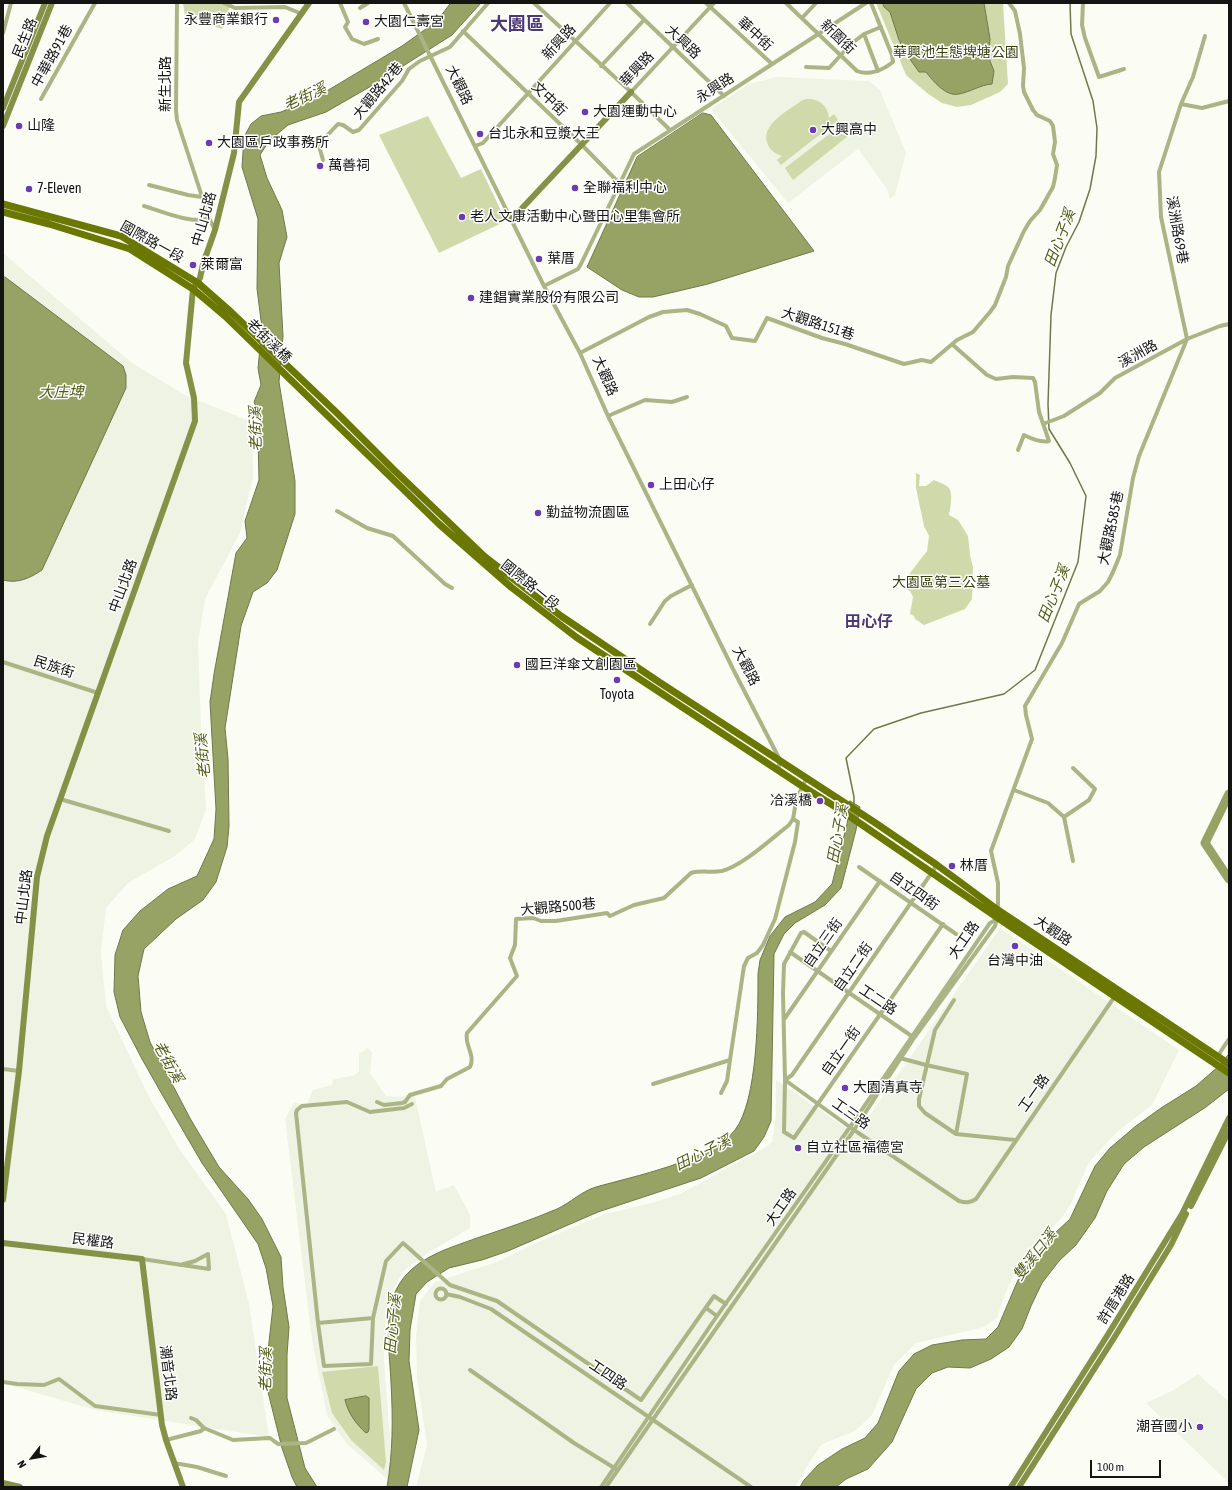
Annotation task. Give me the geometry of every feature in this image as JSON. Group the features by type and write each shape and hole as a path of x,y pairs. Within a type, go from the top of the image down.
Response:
{"main road":[{"name":"國際路一段","path":"3,204 121,236 198,283 228,314"},
{"name":"國際路一段","path":"3,212 49,224 130,249 193,289 228,314"},
{"name":"老街溪橋","path":"228,314 297,381"},
{"name":"國際路一段","path":"297,381 484,556 561,616 633,665 780,760"},
{"name":"國際路一段","path":"297,381 439,524 511,587 576,637 778,770"},
{"path":"629,672 633,665"},
{"name":"大觀路","path":"780,760 937,865 1116,994"},
{"path":"778,770 802,786"},
{"name":"大觀路","path":"802,786 871,830 998,918 1217,1059"},
{"path":"1217,1059 1229,1064"},
{"path":"1217,1059 1229,1073"}],"street":[{"path":"3,33 11,3"},
{"name":"民生路","path":"3,108 45,3"},
{"name":"民生路","path":"3,126 52,3"},
{"name":"中華路91巷","path":"41,99 95,3"},
{"name":"新生北路","path":"177,3 177,120 209,218 215,230"},
{"path":"224,3 235,8 285,7 302,14"},
{"name":"中山北路","path":"3,1200 5,1161 19,1070 37,876 47,836 195,421 194,398 186,363 193,289 198,283 215,230 234,153 239,102 309,3"},
{"path":"340,3 348,22 345,27 352,38 364,44 378,39"},
{"path":"360,8 368,3"},
{"path":"430,55 450,47 488,3"},
{"path":"534,3 670,130"},
{"name":"新興路","path":"475,146 483,143 610,3"},
{"name":"大興路","path":"627,3 724,96"},
{"name":"華中街","path":"706,3 772,64"},
{"name":"華興路","path":"511,220 714,3"},
{"name":"新園街","path":"786,3 857,71 864,74 878,71"},
{"path":"802,18 816,3"},
{"name":"永興路","path":"544,286 578,269 634,154 866,3"},
{"path":"864,34 878,71 893,62 892,55 871,3"},
{"path":"1009,3 1015,11 1020,34 1024,68 1024,92 1037,115 1050,121 1053,126 1055,142 1053,154 1057,165 1055,178 1053,187 1040,210 1024,231 1008,266 1006,277 995,305 973,332 957,340 953,344 987,375 996,379 1013,377 1033,378 1035,382 1039,412 1049,442 1024,435 1018,450"},
{"path":"1083,3 1082,25 1099,77 1124,69"},
{"name":"大觀路","path":"406,4 511,220 580,353 608,416 734,671 780,760"},
{"path":"601,66 644,20"},
{"path":"806,67 829,68 851,44 864,34 881,27"},
{"name":"文中街","path":"463,31 582,145 620,184"},
{"name":"溪洲路69巷","path":"1187,339 1161,218 1159,172 1181,104 1193,77 1205,36"},
{"name":"大觀路42巷","path":"323,160 319,146 338,124 343,125 353,132 359,130 402,81 409,69 430,55"},
{"path":"1181,104 1202,108 1229,101"},
{"path":"149,185 202,197"},
{"path":"144,206 177,216 202,221 209,218"},
{"name":"大觀路151巷","path":"580,353 649,317 663,312 687,310 726,326 732,338 755,341 767,318 822,338 904,364 922,360 931,362 953,344"},
{"name":"溪洲路","path":"1042,424 1064,416 1100,393 1115,378 1187,339 1229,324"},
{"name":"大觀路585巷","path":"998,918 998,883 992,851 1032,739 1025,706 1062,643 1079,604 1100,591 1114,572 1120,555 1133,478 1139,456 1187,339"},
{"path":"608,416 645,400 672,402 687,397"},
{"path":"337,511 367,528 393,536 445,584 452,588"},
{"path":"650,624 665,601 671,596 692,585"},
{"name":"民族街","path":"3,662 98,693"},
{"path":"778,770 780,760"},
{"path":"1064,817 1089,800 1095,788 1073,768"},
{"path":"721,1093 727,1081 744,966 748,958 757,953 763,945 775,919 796,842 798,822 793,819 795,808 802,786 808,778"},
{"path":"1014,790 1048,804 1064,817 1073,861"},
{"path":"60,799 169,831"},
{"name":"大觀路500巷","path":"377,1102 384,1105 405,1102 410,1095 441,1086 447,1079 470,1067 472,1058 466,1038 468,1033 517,976 510,958 515,945 516,919 533,918 541,920 556,920 607,913 610,916 634,905 664,898 691,873 696,871 721,871 746,859 789,825 793,819"},
{"name":"自立二街","path":"785,1080 792,1075 937,865"},
{"name":"自立四街","path":"859,867 956,934"},
{"name":"自立三街","path":"784,1019 880,881"},
{"name":"大工路","path":"601,1487 616,1469 652,1418 913,1037 995,926 998,918"},
{"name":"自立一街","path":"785,1080 784,1132 794,1138 943,924"},
{"path":"785,1080 783,993 784,964 801,933 804,932 831,951"},
{"name":"工二路","path":"790,952 913,1037"},
{"name":"工一路","path":"966,1203 976,1199 1116,994"},
{"path":"954,1000 935,1030 919,1099 920,1106 925,1113 956,1134 1015,1140"},
{"path":"1217,1059 1229,1039"},
{"path":"899,1058 926,1066 967,1074 956,1134"},
{"path":"653,1084 730,1060"},
{"path":"3,1069 19,1070"},
{"name":"工三路","path":"785,1080 959,1201 966,1203"},
{"path":"412,1104 404,1108 370,1112 347,1102 302,1106 297,1110 296,1113 318,1323 324,1366 371,1364 373,1318 386,1262 403,1243 450,1284 497,1301 641,1400 714,1296 726,1304"},
{"name":"許厝港路","path":"1011,1487 1076,1392 1167,1251 1229,1118"},
{"name":"大工路","path":"652,1418 717,1316 852,1128"},
{"name":"許厝港路","path":"1190,1203 1229,1131"},
{"name":"民權路","path":"3,1243 142,1259 180,1265 209,1269 208,1254 195,1261 180,1265"},
{"name":"潮音北路","path":"142,1259 161,1414 166,1440 183,1487"},
{"name":"工四路","path":"446,1294 460,1297 491,1309 751,1487"},
{"path":"706,1308 717,1316"},
{"path":"318,1323 373,1318"},
{"path":"470,1370 574,1443 616,1469"},
{"path":"3,1382 44,1385 59,1380 82,1395 95,1406 161,1414"},
{"name":"許厝港路","path":"1019,1487 1076,1392"},
{"path":"191,1418 196,1420 204,1428 233,1440 270,1438 278,1444 306,1443 334,1429"},
{"path":"166,1440 201,1431 204,1428"},
{"path":"174,1463 197,1467 226,1476"},
{"name":"大工路","path":"606,1487 616,1469"},
{"path":"3,1483 20,1487"}],"shaded area":[{"name":"大興高中","path":"777,77 869,81 880,90 906,153 895,195 890,199 887,189 858,149 788,203 711,109 749,84"},
{"path":"3,253 132,363 185,395 252,422 253,477 240,533 205,599 198,642 206,810 195,839 175,856 128,883 106,908 101,952 106,1006 149,1097 180,1150 226,1214 249,1304 269,1437 95,1410 3,1383"},
{"path":"1000,928 1179,1050 1152,1105 1118,1131 1089,1162 1070,1205 1061,1219 1040,1238 1018,1267 1005,1294 997,1318 984,1327 916,1343 894,1365 872,1415 855,1431 822,1444 795,1487 416,1487 427,1445 417,1378 416,1336 420,1301 435,1282 497,1262 536,1243 605,1214 648,1204 680,1194 766,1147 772,1142 776,1114 776,1080 856,1135"},
{"path":"367,1047 372,1052 370,1073 386,1096 401,1097 414,1092 436,1192 454,1185 470,1215 470,1228 428,1253 402,1272 392,1293 385,1324 384,1360 392,1464 387,1479 348,1445 327,1415 312,1340 285,1119 294,1103 307,1104 313,1090 332,1085 333,1080 355,1075 359,1071 359,1053 363,1052"},
{"name":"潮音國小","path":"1198,1374 1229,1402 1229,1483 1146,1403 1172,1391"}],"green space":[{"path":"183,3 222,3 230,6 222,29 185,16"},
{"name":"華興池生態埤塘公園","path":"876,3 1003,3 1008,84 1000,92 971,105 957,107 942,103 927,93 906,75"},
{"path":"806,99 815,100 822,103 827,109 829,118 834,114 838,120 781,165 777,160 782,156 774,152 768,145 766,138 768,131 776,119"},
{"path":"428,116 461,178 481,169 506,221 439,253 379,135"},
{"path":"840,126 848,136 793,180 785,168"},
{"name":"大園區第三公墓","path":"916,473 920,475 919,486 926,486 934,480 945,485 950,490 951,501 949,515 958,520 968,536 973,567 972,599 965,609 924,625 910,614 913,597 910,591 905,589 910,573 927,551 929,536 924,526 916,488"},
{"path":"378,1366 386,1462 384,1470 351,1440 332,1413 322,1372"}],"water":[{"path":"451,3 481,3 452,35 373,85 326,112 288,125 269,141 260,155 267,178 282,210 287,237 279,263 283,336 279,382 295,481 295,514 277,570 267,583 253,592 241,626 225,728 228,759 229,826 227,847 216,882 203,900 176,919 144,949 138,976 141,1012 150,1042 191,1120 219,1167 248,1199 262,1219 281,1257 283,1287 289,1327 287,1355 287,1398 305,1468 317,1487 297,1487 282,1448 267,1388 268,1351 273,1306 266,1268 258,1244 202,1163 142,1059 120,1017 114,992 115,955 123,930 140,911 168,889 197,876 214,839 216,809 210,702 236,553 247,538 245,521 259,480 258,437 261,418 254,402 261,385 258,368 262,328 257,289 258,219 242,167 244,137 251,124 261,116 281,112 320,95 402,46 437,21"},
{"name":"華興池生態埤塘公園","path":"883,3 984,3 990,39 990,61 994,71 992,84 959,94 949,93 940,88 926,72 919,72 905,52 899,40 890,12 884,7"},
{"path":"703,113 711,115 814,251 708,284 653,297 639,297 622,290 587,267 637,157"},
{"name":"大庄埤","path":"5,277 123,366 126,375 126,388 42,570 33,576 19,581 3,580 3,278"},
{"path":"850,801 860,807 856,830 841,888 825,905 795,923 784,934 774,954 771,1121 764,1137 754,1151 701,1178 598,1212 508,1251 482,1260 449,1268 427,1282 416,1294 410,1330 409,1361 419,1430 407,1487 387,1487 392,1422 388,1335 390,1310 397,1288 412,1269 432,1256 557,1209 581,1194 596,1187 691,1159 724,1141 735,1130 743,1116 752,1078 757,1033 758,974 760,960 770,936 785,917 815,902 832,884 847,824"},
{"name":"雙溪口溪","path":"1229,1054 1229,1089 1206,1107 1144,1147 1124,1164 1107,1191 1095,1218 1076,1245 1059,1261 1042,1283 1022,1329 1009,1347 991,1359 970,1368 948,1367 932,1373 916,1389 892,1442 868,1469 846,1479 836,1487 800,1487 804,1480 818,1465 842,1449 865,1438 878,1423 899,1371 914,1354 932,1345 962,1340 986,1339 998,1327 1018,1280 1032,1259 1053,1235 1070,1219 1095,1166 1110,1148 1136,1126 1196,1086 1219,1066"},
{"path":"366,1396 369,1398 369,1429 366,1433 353,1418 345,1400"}],"waterway":[{"name":"田心子溪","path":"854,804 846,758 874,729 921,713 1004,694 1035,670 1078,562 1086,496 1070,463 1049,429 1048,404 1051,315 1056,273 1066,247 1079,222 1090,189 1096,156 1097,128 1093,101 1071,34 1070,3"},
{"name":"雙溪口溪","path":"1229,794 1205,843 1229,879"}],"place":[{"name":"永豐商業銀行","path":"276,20"},
{"name":"大園仁壽宮","path":"366,22"},
{"name":"大園運動中心","path":"585,112"},
{"name":"山隆","path":"19,126"},
{"name":"大興高中","path":"813,130"},
{"name":"台北永和豆漿大王","path":"480,134"},
{"name":"大園區戶政事務所","path":"209,143"},
{"name":"萬善祠","path":"320,166"},
{"name":"全聯福利中心","path":"575,188"},
{"name":"7-Eleven","path":"29,189"},
{"name":"老人文康活動中心暨田心里集會所","path":"462,217"},
{"name":"葉厝","path":"539,259"},
{"name":"萊爾富","path":"193,265"},
{"name":"建錩實業股份有限公司","path":"471,298"},
{"name":"上田心仔","path":"651,485"},
{"name":"勤益物流園區","path":"538,513"},
{"name":"國巨洋傘文創園區","path":"517,665"},
{"name":"Toyota","path":"617,680"},
{"name":"冾溪橋","path":"820,801"},
{"name":"林厝","path":"952,866"},
{"name":"台灣中油","path":"1015,946"},
{"name":"大園清真寺","path":"845,1088"},
{"name":"自立社區福德宮","path":"798,1148"},
{"name":"潮音國小","path":"1200,1427"}],"district":[{"name":"大園區","path":"517,24"},
{"name":"田心仔","path":"869,622"}],"water label":[{"name":"老街溪","path":"305,97"},
{"name":"老街溪","path":"256,429"},
{"name":"老街溪","path":"203,756"},
{"name":"老街溪","path":"168,1062"},
{"name":"老街溪","path":"266,1370"}]}
